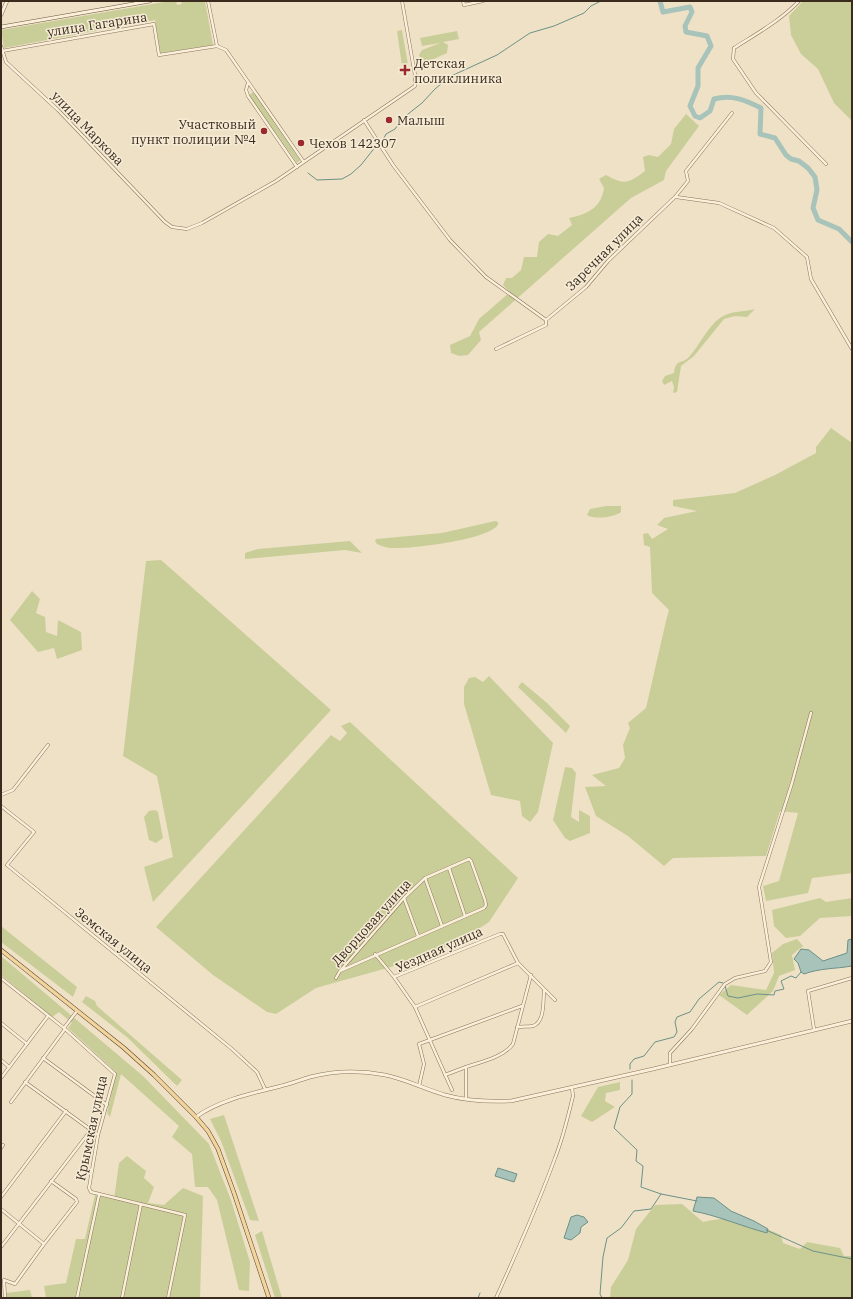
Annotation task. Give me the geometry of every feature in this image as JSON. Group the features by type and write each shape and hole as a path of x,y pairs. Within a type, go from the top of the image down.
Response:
{"main road":[{"path":"1,950 124,1048 196,1117 208,1131 218,1149 269,1298"}],"street":[{"path":"1,15 7,1"},
{"name":"улица Гагарина","path":"1,27 150,1"},
{"path":"208,1 217,46 226,50 304,162"},
{"path":"248,83 246,90 248,96 297,167 415,86 415,75 402,1"},
{"path":"463,1 464,5 483,1"},
{"path":"800,1 774,22 734,48 733,59 761,98 826,164"},
{"name":"улица Гагарина","path":"2,51 154,24 159,55 217,46"},
{"name":"улица Маркова","path":"1,46 6,62 58,110 165,222 172,227 187,229 202,223 263,189 297,167"},
{"name":"Заречная улица","path":"496,349 546,325 546,320 586,287 608,261 675,196 688,181 686,171 732,113"},
{"path":"364,120 393,166 450,240 486,277 518,302 546,320"},
{"path":"675,196 719,203 774,228 807,258 811,279 852,349"},
{"path":"670,1065 670,1053 692,1029 721,989 735,978 765,971 771,962 759,888 811,713"},
{"path":"1,795 13,790 48,745"},
{"name":"Земская улица","path":"1,806 34,832 7,865 222,1041 257,1072 265,1090"},
{"name":"Дворцовая улица","path":"336,978 340,971 404,898 425,878 466,861 471,861 486,905 484,908 465,916"},
{"path":"340,971 465,916 449,868"},
{"path":"425,878 442,926"},
{"path":"404,898 418,936"},
{"name":"Уездная улица","path":"452,1090 415,1007 394,977 500,934 503,934 518,963"},
{"path":"376,954 394,977"},
{"path":"415,1007 518,963 544,991 555,1000"},
{"path":"445,1075 510,1049 513,1044 530,975"},
{"name":"Крымская улица","path":"1,978 64,1028 115,1074 98,1135 89,1188 91,1192 186,1216 168,1298"},
{"path":"814,1029 808,991 852,978"},
{"path":"517,1027 534,1026 539,1022 542,1014 544,991"},
{"path":"419,1086 424,1064 419,1044 522,1006"},
{"path":"11,1102 77,1010"},
{"path":"1,1078 48,1016"},
{"path":"196,1117 206,1109 265,1090 331,1073 362,1071 385,1075 445,1095 489,1102 511,1101 572,1088 852,1021"},
{"path":"1,1024 28,1044"},
{"path":"44,1058 107,1104"},
{"path":"1,1060 10,1067"},
{"path":"466,1067 466,1099"},
{"path":"25,1082 98,1135"},
{"path":"496,1298 533,1216 538,1198 556,1156 573,1096 572,1088"},
{"path":"1,1197 66,1111"},
{"path":"1,1247 91,1130"},
{"path":"5,1298 4,1280 15,1284 77,1202 76,1199 51,1181"},
{"path":"77,1298 99,1194"},
{"path":"122,1298 141,1204"},
{"path":"1,1209 44,1244"}],"green space":[{"path":"176,1 177,5 182,4 181,1 205,1 213,45 160,53 155,20 4,48 1,30"},
{"path":"803,1 852,1 852,121 834,103 818,69 801,54 791,35 789,16"},
{"path":"402,30 408,65 402,66 397,31"},
{"path":"457,31 459,39 443,42 448,45 447,53 427,62 421,59 419,55 422,50 440,43 422,46 420,38"},
{"path":"253,92 300,160 297,163 249,95"},
{"path":"686,114 699,126 666,171 664,180 631,198 479,332 481,340 468,355 459,356 451,353 450,345 470,336 479,319 510,292 503,285 506,278 512,278 521,270 524,257 537,257 539,242 548,234 558,236 572,225 569,218 588,212 597,205 600,201 604,188 599,179 606,175 622,182 626,182 634,179 645,171 643,157 649,155 658,157 671,144 674,129"},
{"path":"755,309 747,317 735,316 724,319 694,356 681,366 677,392 673,393 674,387 672,381 664,385 662,381 665,376 674,373 676,365 689,357 716,322 728,314"},
{"path":"831,428 852,443 852,873 812,878 808,893 766,901 763,886 779,881 798,813 780,811 766,856 673,858 664,866 628,836 596,816 585,787 606,786 592,775 619,768 625,758 623,745 630,728 628,723 646,708 669,610 652,593 650,547 644,545 643,534 648,533 652,539 668,529 657,525 664,518 697,511 673,506 673,500 735,493 775,475 816,453 816,447"},
{"path":"606,506 621,506 621,512 604,517 590,517 587,515 590,509"},
{"path":"495,521 498,522 498,525 480,535 431,545 392,548 377,544 375,541 376,539 442,533"},
{"path":"350,541 362,553 345,550 245,559 245,553 258,549"},
{"path":"161,560 331,710 153,902 144,867 173,857 157,776 123,756 146,561"},
{"path":"32,591 40,599 36,613 45,617 46,632 57,636 58,620 81,632 82,650 57,659 54,648 38,652 10,620"},
{"path":"489,676 553,743 538,812 530,822 522,816 520,801 491,795 464,704 464,687 469,678 475,677 483,682"},
{"path":"522,682 547,703 570,726 566,733 518,687"},
{"path":"350,722 518,878 489,922 463,939 434,952 398,965 316,988 276,1014 267,1012 213,975 156,927 331,735 340,741 347,733 341,726"},
{"path":"565,767 572,768 576,773 571,817 579,822 579,810 590,816 590,833 570,841 565,838 553,820"},
{"path":"155,810 158,812 163,838 156,843 149,840 144,817 149,811"},
{"path":"820,898 826,902 852,898 852,916 820,918 800,936 786,938 774,926 772,910"},
{"path":"1,926 77,987 73,997 1,942"},
{"path":"797,939 803,946 792,955 795,970 779,976 773,991 747,1015 719,995 731,985 766,990 774,973 772,953 783,944"},
{"path":"1,956 143,1076 209,1144 231,1200 250,1262 249,1291 239,1290 217,1200 208,1187 195,1187 192,1154 172,1137 179,1126 121,1074 110,1117 107,1113 116,1072 68,1028 72,1023 59,1012 52,1017 1,975"},
{"path":"86,996 95,1001 97,1006 182,1080 177,1086 128,1038 82,1002"},
{"path":"620,1082 620,1090 606,1093 605,1101 615,1107 592,1122 581,1116 598,1087"},
{"path":"224,1115 259,1221 250,1220 221,1141 210,1119"},
{"path":"127,1156 146,1171 144,1178 154,1187 148,1203 164,1205 183,1188 203,1196 200,1298 46,1298 44,1286 66,1283 76,1239 85,1239 95,1195 114,1199 119,1163"},
{"path":"682,1204 703,1222 735,1219 760,1226 781,1235 783,1243 800,1249 807,1242 840,1248 844,1256 852,1256 852,1298 610,1298 611,1287 628,1260 636,1229 655,1205"},
{"path":"262,1231 282,1298 275,1298 255,1235"},
{"path":"30,1290 32,1298 6,1298 6,1293"}],"water":[{"path":"852,939 852,966 804,974 801,972 798,963 794,959 801,949 809,950 823,961 847,953 848,940"},
{"path":"498,1168 517,1174 514,1182 495,1176"},
{"path":"697,1197 714,1198 731,1211 768,1229 767,1233 693,1211"},
{"path":"577,1215 584,1217 588,1222 581,1227 580,1233 571,1240 564,1238 571,1217"}],"waterway":[{"path":"382,142 386,134 395,129 403,118 422,103 449,77 497,55 530,33 554,26 584,13 591,6 601,1"},
{"path":"660,1 663,12 690,7 692,12 685,26 686,32 707,36 711,46 698,68 698,86 690,106 695,116 700,118 710,111 714,99 726,97 738,99 761,108 760,134 775,138 786,155 791,159 799,161 808,168 815,177 817,190 813,208 818,220 839,229 852,242"},
{"path":"308,173 317,180 342,179 351,174 361,165 376,146"},
{"path":"725,986 728,996 738,998 757,994 774,995 775,991 784,989 781,981 791,976 796,978 801,972"},
{"path":"630,1069 630,1064 634,1059 644,1056 655,1042 674,1037 677,1032 675,1022 677,1017 690,1012 699,999 719,982 723,983"},
{"path":"632,1080 632,1094 620,1107 614,1128 637,1150 636,1161 643,1166 641,1187 661,1194 697,1201"},
{"path":"602,1298 600,1294 603,1257 607,1238 621,1228 634,1211 651,1209 661,1194"},
{"path":"766,1230 813,1251 852,1259"},
{"path":"478,1298 480,1293"}],"place":[{"name":"Детская поликлиника","path":"405,70"},
{"name":"Малыш","path":"389,120"},
{"name":"Участковый пункт полиции №4","path":"264,131"},
{"name":"Чехов 142307","path":"301,143"}]}
